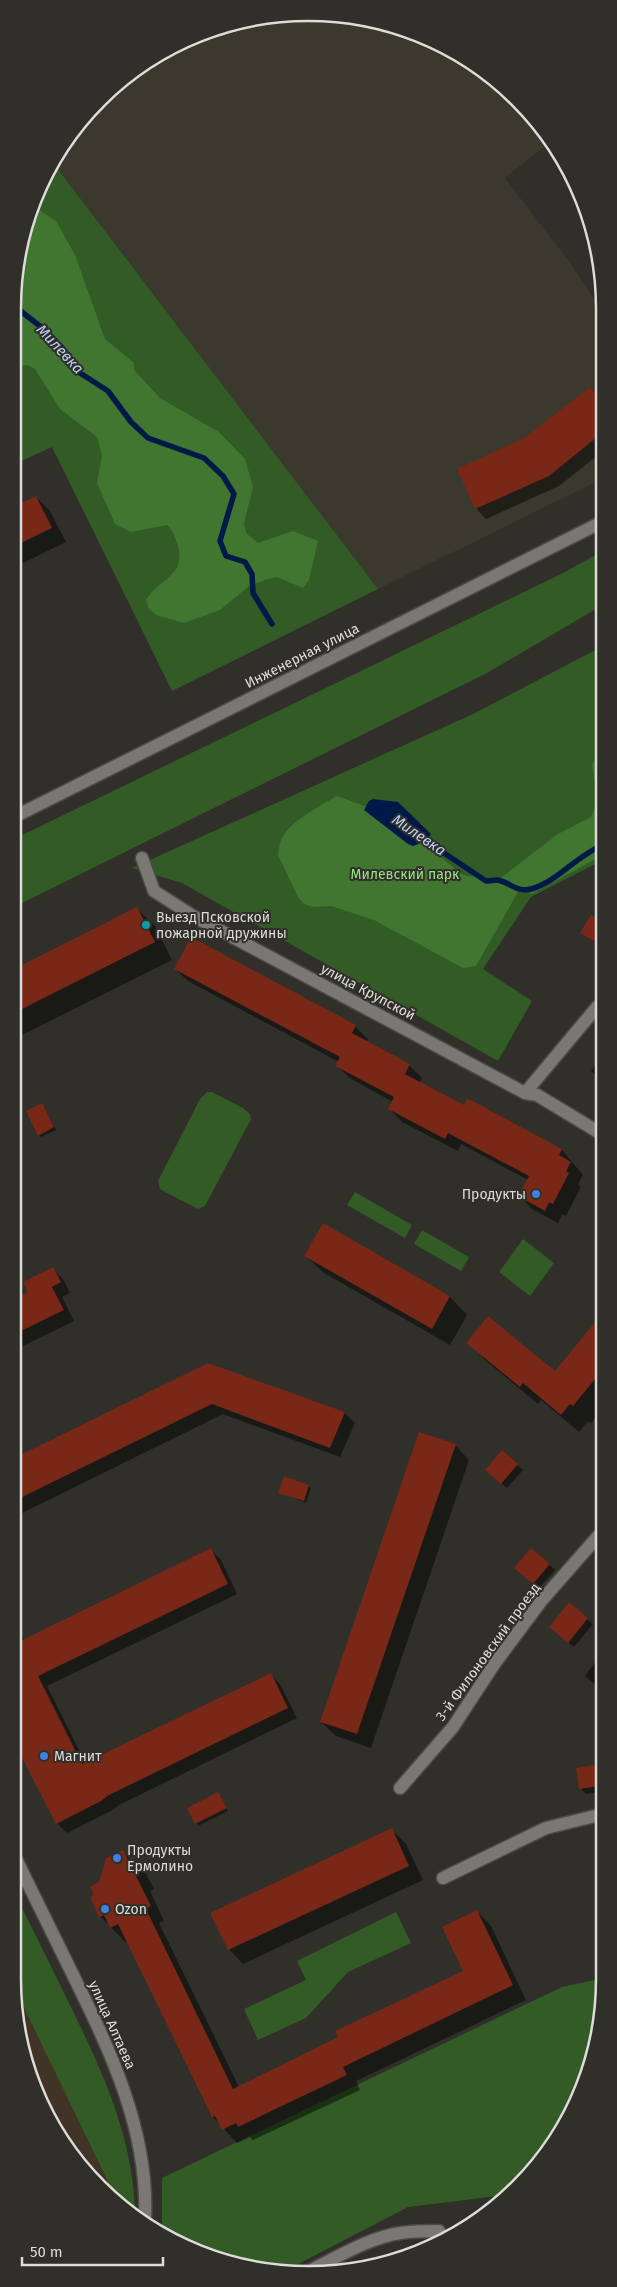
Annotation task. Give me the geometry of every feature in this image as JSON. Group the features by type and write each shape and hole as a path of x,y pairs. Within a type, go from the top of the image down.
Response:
{"street":[{"name":"Инженерная улица","path":"21,813 596,525"},
{"name":"улица Крупской","path":"142,858 154,891 193,916 525,1093 537,1094 596,1131"},
{"path":"525,1093 596,1007"},
{"name":"3-й Филоновский проезд","path":"400,1788 453,1727 495,1663 542,1600 596,1539"},
{"path":"443,1878 546,1828 596,1816"},
{"name":"улица Алтаева","path":"21,1869 108,2046 136,2130 144,2169 145,2214"},
{"path":"320,2265 361,2245 399,2233 439,2231"}],"shaded area":[{"path":"308,21 365,27 401,36 436,51 483,81 512,105 545,146 505,178 571,264 596,301 596,482 378,589 58,169 81,134 105,105 134,81 181,51 216,36 234,31 271,24"},
{"path":"23,2005 110,2186 81,2153 51,2106 36,2071 27,2035"}],"green space":[{"path":"58,169 378,589 172,691 52,447 21,461 21,308 24,271 36,216"},
{"path":"39,210 56,221 75,255 105,339 134,363 134,370 160,398 219,432 245,459 253,487 244,523 246,533 258,543 293,531 318,541 309,580 303,588 277,577 249,586 220,610 184,623 156,615 149,609 146,600 175,571 178,564 178,546 173,533 167,525 131,532 115,524 97,483 102,455 97,437 60,409 35,369 27,365 21,365 22,290 27,252"},
{"path":"596,555 596,609 487,673 21,904 21,836 563,573"},
{"name":"Милевский парк","path":"596,650 596,864 531,897 483,969 532,1001 498,1061 182,883 132,868 473,714"},
{"path":"596,759 596,788 592,765"},
{"path":"337,796 389,815 463,875 498,880 558,834 591,817 596,805 596,859 532,894 519,890 476,966 463,968 374,920 331,906 313,907 304,904 298,897 278,855 281,840 293,824"},
{"path":"207,1092 212,1092 243,1108 250,1114 251,1119 205,1206 198,1209 160,1189 158,1181 200,1099"},
{"path":"355,1192 412,1225 405,1238 347,1205"},
{"path":"422,1230 469,1257 461,1271 414,1244"},
{"path":"523,1239 554,1263 530,1296 499,1272"},
{"path":"21,1906 79,2024 113,2102 128,2155 135,2206 110,2186 23,2005"},
{"path":"396,1912 411,1943 348,1972 306,2018 258,2040 244,2009 306,1980 297,1961"},
{"path":"596,1980 590,2035 581,2071 566,2106 547,2138 512,2182 495,2196 408,2207 296,2265 252,2260 216,2251 181,2236 162,2225 162,2178 562,1987"}],"water":[{"path":"373,799 398,802 431,834 426,841 413,846 408,844 364,810 369,801"}],"building":[{"path":"590,387 596,394 596,438 549,476 475,509 457,469 524,438"},
{"path":"36,496 52,528 21,543 21,503"},
{"path":"137,907 155,942 21,1009 21,965"},
{"path":"591,915 596,918 596,942 580,933"},
{"path":"191,937 356,1025 352,1033 410,1064 405,1074 464,1105 467,1098 562,1149 559,1155 571,1162 566,1171 569,1173 553,1204 549,1202 545,1211 518,1196 529,1176 448,1133 445,1139 388,1109 394,1097 335,1066 340,1057 174,969"},
{"path":"42,1103 54,1127 38,1136 26,1111"},
{"path":"323,1223 450,1296 432,1329 304,1256"},
{"path":"53,1267 61,1282 52,1287 64,1310 21,1331 21,1296 28,1292 23,1282"},
{"path":"488,1316 555,1371 596,1321 596,1378 573,1406 570,1404 561,1415 523,1383 520,1387 466,1343"},
{"path":"208,1363 345,1412 330,1448 212,1404 21,1498 21,1455"},
{"path":"419,1432 456,1444 357,1734 320,1722"},
{"path":"502,1450 518,1464 501,1484 485,1470"},
{"path":"284,1476 309,1485 304,1501 278,1493"},
{"path":"211,1548 228,1584 38,1676 82,1764 271,1673 288,1708 109,1795 56,1824 21,1756 21,1641"},
{"path":"531,1548 550,1564 533,1584 514,1568"},
{"path":"569,1602 588,1618 568,1643 549,1627"},
{"path":"596,1765 596,1786 579,1789 576,1768"},
{"path":"218,1792 227,1808 195,1824 187,1808"},
{"path":"392,1828 409,1866 228,1950 210,1913"},
{"path":"123,1850 128,1860 132,1858 140,1875 136,1876 151,1906 146,1909 233,2089 338,2037 335,2031 463,1971 442,1927 477,1910 513,1985 343,2067 347,2075 238,2127 236,2123 222,2130 215,2116 212,2117 118,1924 110,1928 104,1915 99,1917 90,1897 94,1895 90,1887 99,1882 106,1858"}],"waterway":[{"name":"Милевка","path":"21,311 45,330 64,350 77,371 108,391 131,422 148,438 204,458 223,476 234,494 220,541 226,556 245,562 252,574 253,593 272,624"},
{"name":"Милевка","path":"420,837 486,881 497,880 522,890 531,889 549,881 596,849"}],"place":[{"name":"Выезд Псковской пожарной дружины","path":"146,925"},
{"name":"Продукты","path":"536,1194"},
{"name":"Магнит","path":"44,1756"},
{"name":"Продукты Ермолино","path":"117,1858"},
{"name":"Ozon","path":"105,1909"}]}
